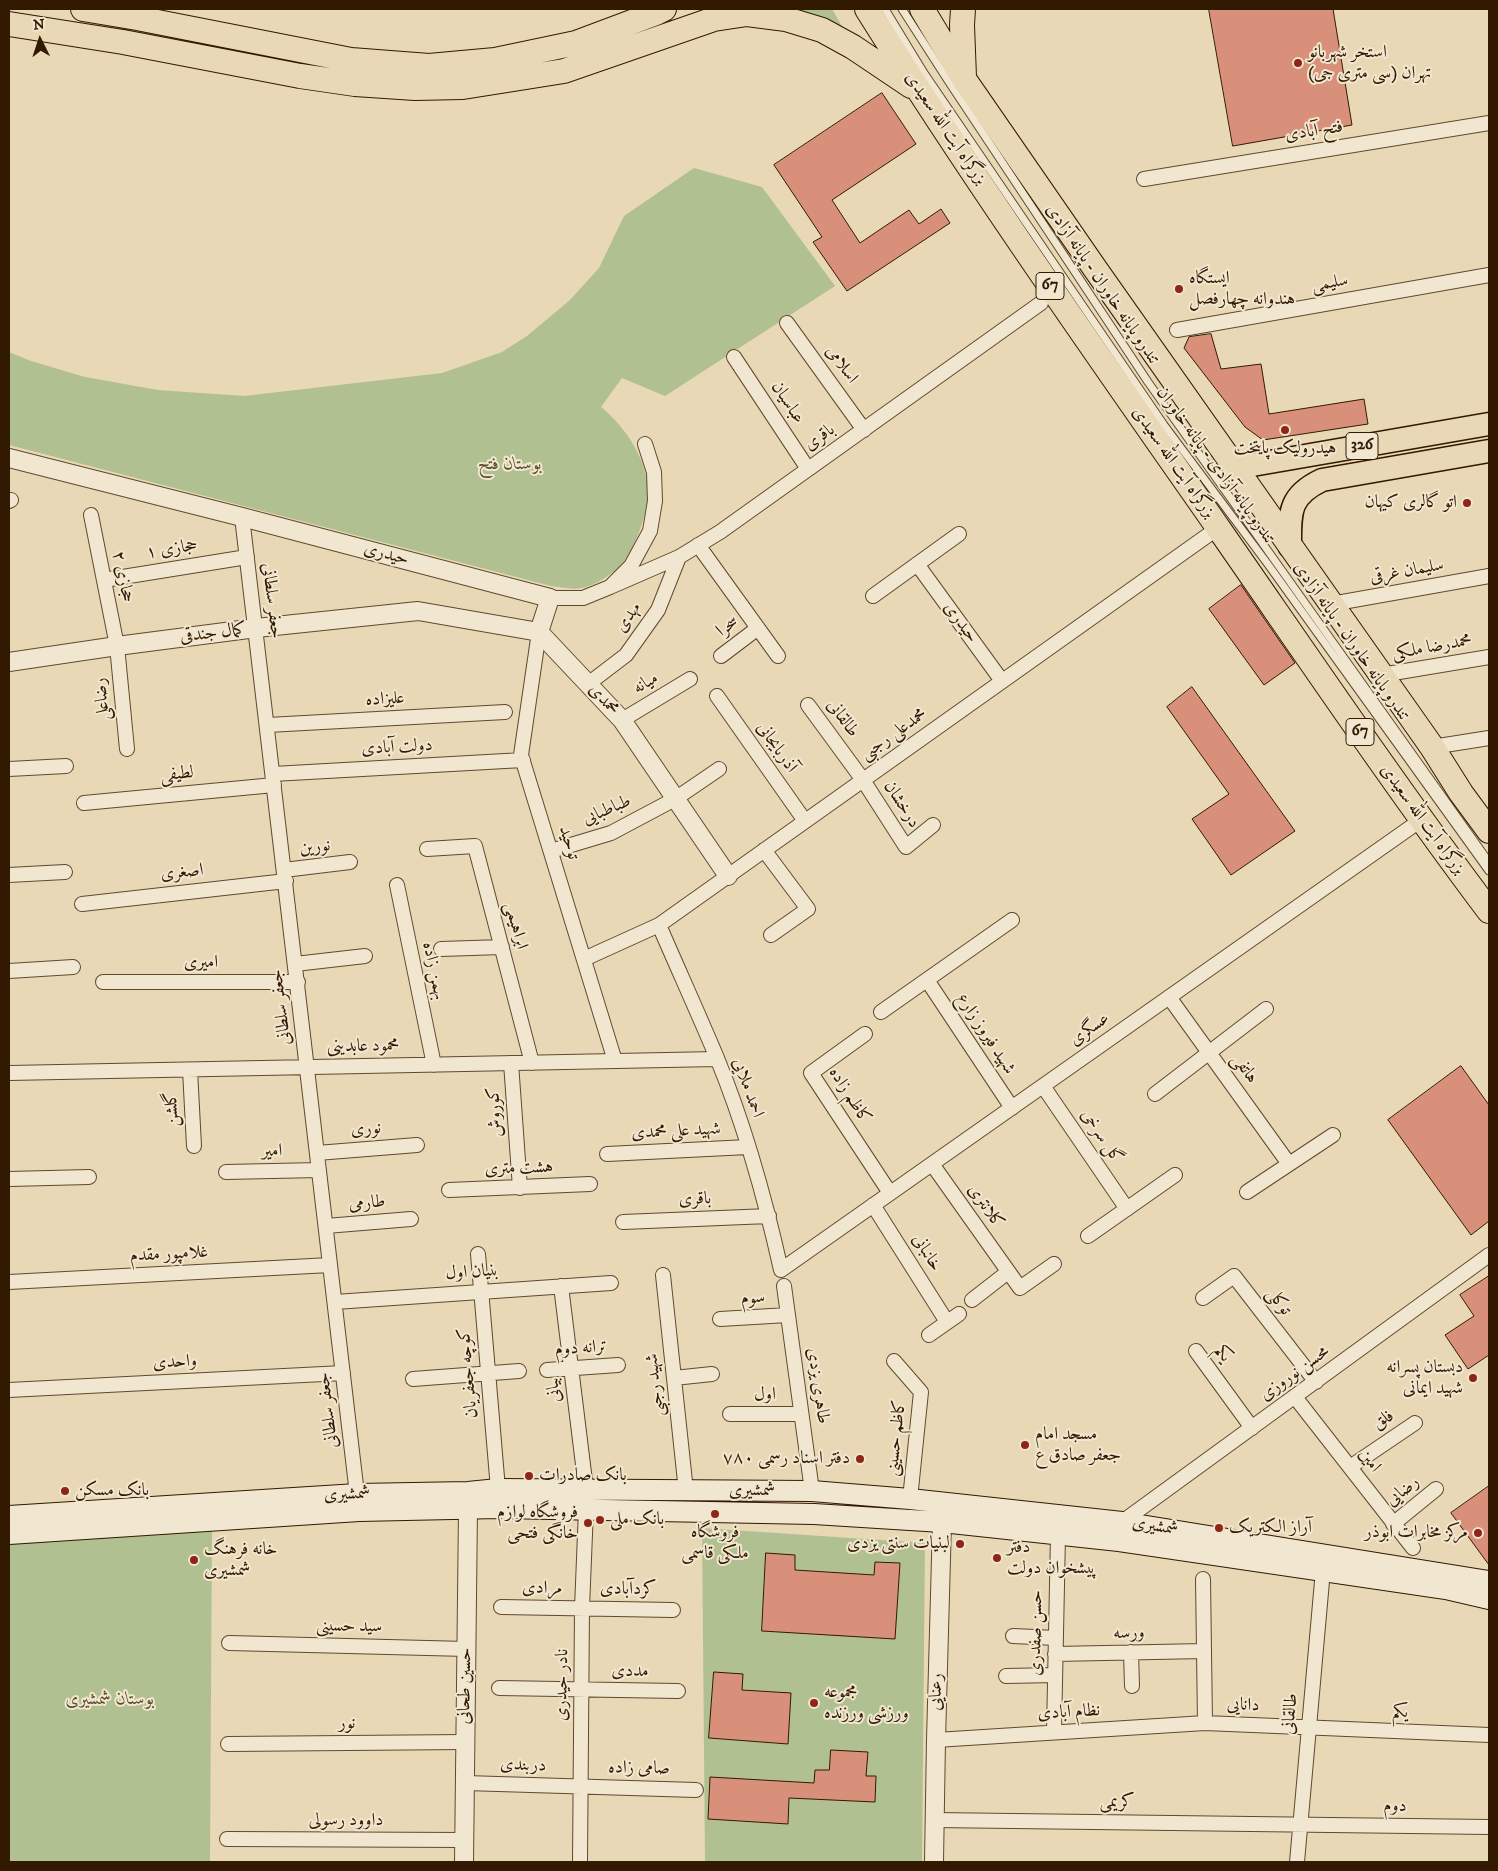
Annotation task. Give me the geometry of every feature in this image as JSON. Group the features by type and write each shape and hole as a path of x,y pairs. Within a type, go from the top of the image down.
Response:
{"highway":[{"path":"82,9 351,60 419,66 486,61 576,43 664,9"},
{"name":"بزرگراه آیت الله سعیدی","path":"867,9 922,82 1055,294 1421,820 1489,911"},
{"path":"922,9 964,79 1432,748 1461,793 1489,830"},
{"path":"963,9 964,79"},
{"path":"9,24 123,42 300,76 355,84 415,88 463,87 564,71 714,19 746,14 786,19 822,30 922,82"}],"main road":[{"name":"326","path":"1235,468 1489,424"},
{"name":"326","path":"1290,547 1290,518 1293,506 1308,487 1322,480 1489,451"},
{"name":"شمشیری","path":"9,1516 358,1502 586,1499 686,1491 812,1492 910,1499 1059,1514 1120,1531 1324,1562 1489,1581"},
{"path":"686,1491 688,1512"},
{"path":"812,1492 814,1514"},
{"name":"شمشیری","path":"586,1499 688,1512 814,1514 942,1522 1058,1535 1120,1531"},
{"path":"907,1520 910,1499"},
{"name":"شمشیری","path":"9,1534 358,1502"},
{"path":"942,1522 945,1503"},
{"path":"1058,1535 1059,1514"},
{"name":"شمشیری","path":"1324,1562 1489,1599"}],"street":[{"name":"فتح آبادی","path":"1144,178 1489,123"},
{"name":"سلیمی","path":"1177,330 1489,275"},
{"name":"باقری","path":"610,587 679,557 720,532 1041,303"},
{"name":"اسلامی","path":"787,323 864,430"},
{"name":"عباسیان","path":"734,357 808,469"},
{"name":"حیدری","path":"9,458 550,598 582,598 610,587 631,566 650,531 655,502 654,472 645,444"},
{"name":"حجازی ۲","path":"91,515 117,646"},
{"name":"جعفر سلطانی","path":"242,517 358,1502"},
{"name":"محمدعلی رجبی","path":"584,959 658,925 1218,528"},
{"path":"873,596 958,534"},
{"path":"698,545 778,656"},
{"name":"حجازی ۱","path":"104,580 247,557"},
{"name":"مهدی","path":"588,684 626,655 658,610 679,557"},
{"name":"حیدری","path":"918,564 1002,681"},
{"name":"سلیمان غرقی","path":"1331,604 1489,576"},
{"path":"539,632 550,598"},
{"name":"کمال جندقی","path":"9,662 256,628 418,611 539,632"},
{"name":"سحرا","path":"721,656 758,628"},
{"name":"محمدی","path":"539,632 622,720 728,876"},
{"name":"توحید","path":"539,632 521,755 615,1061"},
{"name":"رضاعلی","path":"117,646 127,749"},
{"name":"محمدرضا ملکی","path":"1381,675 1489,657"},
{"name":"میانه","path":"622,720 690,679"},
{"name":"آذربایجانی","path":"717,696 805,821"},
{"name":"طالقانی","path":"808,705 862,780"},
{"name":"علیزاده","path":"268,725 505,712"},
{"path":"1432,748 1489,738"},
{"name":"دولت آبادی","path":"274,779 523,760"},
{"path":"9,770 66,766"},
{"name":"طباطبایی","path":"551,852 611,833 675,799 719,769"},
{"name":"لطیفی","path":"84,804 274,779"},
{"name":"درخشان","path":"862,780 906,846 933,825"},
{"path":"1461,793 1489,808"},
{"name":"عسگری","path":"781,1270 1421,820"},
{"name":"ابراهیمی","path":"427,849 475,846 532,1063"},
{"path":"764,850 808,908 771,935"},
{"name":"نورین","path":"285,875 350,862"},
{"path":"9,875 65,872"},
{"name":"اصغری","path":"82,904 285,875"},
{"name":"بهمن زاده","path":"397,885 434,1065"},
{"path":"881,1012 1012,920"},
{"name":"احمد ملایی","path":"658,925 717,1059 748,1147 769,1216 781,1270"},
{"path":"441,949 502,947"},
{"path":"295,964 365,956"},
{"path":"9,971 73,967"},
{"name":"شهید فیروز زارع","path":"927,980 1012,1108"},
{"name":"امیری","path":"104,982 298,982"},
{"name":"هاتفی","path":"1169,997 1289,1164"},
{"path":"1155,1094 1208,1052 1266,1010"},
{"name":"کاظم زاده","path":"865,1034 810,1074 890,1193"},
{"name":"محمود عابدینی","path":"9,1073 717,1059"},
{"name":"کوروش","path":"511,1063 520,1188"},
{"name":"گلشن","path":"190,1070 194,1146"},
{"name":"گل سرخی","path":"1043,1086 1127,1209"},
{"path":"1246,1192 1333,1135"},
{"name":"نوری","path":"317,1153 417,1145"},
{"name":"شهید علی محمدی","path":"607,1154 748,1147"},
{"name":"کلانتری","path":"932,1164 1020,1288 1054,1264"},
{"name":"امیر","path":"226,1172 320,1170"},
{"path":"1088,1236 1175,1175"},
{"path":"9,1178 88,1177"},
{"name":"هشت متری","path":"449,1190 590,1184"},
{"name":"خانبانی","path":"873,1205 947,1322"},
{"name":"باقری","path":"623,1222 769,1216"},
{"name":"طارمی","path":"326,1226 411,1218"},
{"name":"کوچه جعفریان","path":"478,1254 499,1499"},
{"name":"محسن نوروزی","path":"1120,1531 1252,1428 1489,1255"},
{"name":"غلامپور مقدم","path":"9,1282 330,1265"},
{"path":"972,1300 1008,1272"},
{"name":"شهید رجبی","path":"663,1275 686,1491"},
{"name":"توکلی","path":"1203,1298 1234,1276 1316,1382"},
{"name":"بنیان اول","path":"335,1302 611,1284"},
{"name":"بیانی","path":"561,1286 586,1499"},
{"name":"طاهری یزدی","path":"784,1286 812,1492"},
{"path":"929,1334 959,1314"},
{"name":"سوم","path":"720,1319 788,1315"},
{"name":"یکم","path":"1196,1351 1252,1428"},
{"name":"کاظم حسینی","path":"894,1361 920,1392 910,1499"},
{"name":"ترانه دوم","path":"547,1370 618,1365"},
{"path":"412,1379 519,1371"},
{"name":"واحدی","path":"9,1390 343,1373"},
{"path":"674,1378 712,1374"},
{"name":"امین","path":"1295,1397 1413,1548"},
{"name":"اول","path":"730,1414 801,1414"},
{"name":"فلق","path":"1350,1467 1415,1423"},
{"name":"رضایی","path":"1393,1524 1436,1489"},
{"name":"نادر حیدری","path":"580,1862 582,1608 586,1499"},
{"name":"حسین طحانی","path":"464,1862 468,1501"},
{"name":"رعنایی","path":"934,1862 942,1522"},
{"name":"حسن صفدری","path":"1054,1732 1058,1535"},
{"name":"طالقانی","path":"1297,1862 1324,1562"},
{"path":"1203,1579 1206,1723"},
{"name":"مرادی","path":"501,1607 582,1608"},
{"name":"کردآبادی","path":"582,1608 673,1610"},
{"path":"1013,1636 1056,1638"},
{"name":"سید حسینی","path":"229,1643 467,1648"},
{"name":"ورسه","path":"1055,1654 1204,1651"},
{"path":"1131,1652 1132,1686"},
{"path":"1006,1676 1055,1675"},
{"name":"مددی","path":"499,1688 678,1691"},
{"name":"نظام آبادی","path":"936,1740 1206,1723"},
{"name":"دانایی","path":"1206,1723 1309,1728"},
{"name":"یکم","path":"1309,1728 1489,1735"},
{"name":"نور","path":"228,1744 466,1742"},
{"name":"دربندی","path":"465,1783 580,1787"},
{"name":"صامی زاده","path":"580,1787 696,1790"},
{"name":"کریمی","path":"934,1820 1300,1825"},
{"name":"دوم","path":"1300,1825 1489,1827"},
{"name":"داوود رسولی","path":"227,1839 465,1840"}],"lane":[{"name":"تندرو پایانه آزادی - پایانه خاوران","path":"885,9 922,82 1164,425 1267,563 1489,871"},
{"name":"تندرو پایانه خاوران - پایانه آزادی","path":"902,9 1148,382 1489,862"}],"green space":[{"path":"777,9 832,9 847,35"},
{"name":"بوستان فتح","path":"694,168 762,187 835,286 665,396 622,378 601,407 624,431 641,459 647,480 647,500 638,535 623,563 610,575 592,585 574,589 551,586 9,445 9,352 31,361 85,377 158,390 244,396 442,373 502,352 527,336 570,300 599,268 624,216"},
{"name":"بوستان شمشیری","path":"212,1527 210,1862 9,1862 9,1538"},
{"name":"مجموعه ورزشی ورزنده","path":"702,1528 925,1543 922,1862 705,1862"}],"building":[{"path":"1209,9 1333,9 1352,125 1233,146"},
{"path":"882,93 916,144 832,200 860,243 909,210 919,224 941,209 950,223 847,291 813,242 822,237 774,165"},
{"path":"1211,334 1221,369 1261,364 1269,414 1364,399 1368,424 1263,440 1245,427 1184,348 1189,337"},
{"path":"1241,585 1295,663 1264,685 1209,609"},
{"path":"1192,687 1295,831 1231,875 1192,819 1229,794 1167,707"},
{"path":"1461,1066 1489,1105 1489,1221 1471,1235 1388,1120"},
{"path":"1489,1276 1489,1355 1468,1369 1445,1335 1474,1316 1460,1295"},
{"name":"مرکز مخابرات ابوذر","path":"1489,1486 1489,1565 1451,1513"},
{"path":"766,1553 795,1555 795,1570 874,1575 875,1562 900,1563 895,1639 762,1631"},
{"path":"714,1672 743,1674 742,1690 791,1693 788,1744 709,1738"},
{"path":"831,1750 868,1752 866,1776 876,1776 875,1802 789,1798 788,1824 708,1819 710,1777 814,1783 815,1770 829,1770"}],"place":[{"name":"استخر شهربانو تهران (سی متری جی)","path":"1298,63"},
{"name":"ایستگاه هندوانه چهارفصل","path":"1179,289"},
{"name":"هیدرولیک پایتخت","path":"1285,430"},
{"name":"اتو گالری کیهان","path":"1467,503"},
{"name":"دبستان پسرانه شهید ایمانی","path":"1473,1378"},
{"name":"مسجد امام جعفر صادق ع","path":"1025,1445"},
{"name":"دفتر اسناد رسمی ۷۸۰","path":"860,1459"},
{"name":"بانک صادرات","path":"529,1476"},
{"name":"بانک مسکن","path":"65,1491"},
{"name":"فروشگاه ملکی قاسمی","path":"715,1514"},
{"name":"بانک ملی","path":"600,1520"},
{"name":"فروشگاه لوازم خانگی فتحی","path":"588,1523"},
{"name":"آراز الکتریک","path":"1219,1528"},
{"name":"مرکز مخابرات ابوذر","path":"1478,1533"},
{"name":"لبنیات سنتی یزدی","path":"960,1544"},
{"name":"دفتر پیشخوان دولت","path":"997,1558"},
{"name":"خانه فرهنگ شمشیری","path":"194,1560"},
{"name":"مجموعه ورزشی ورزنده","path":"814,1703"}]}
